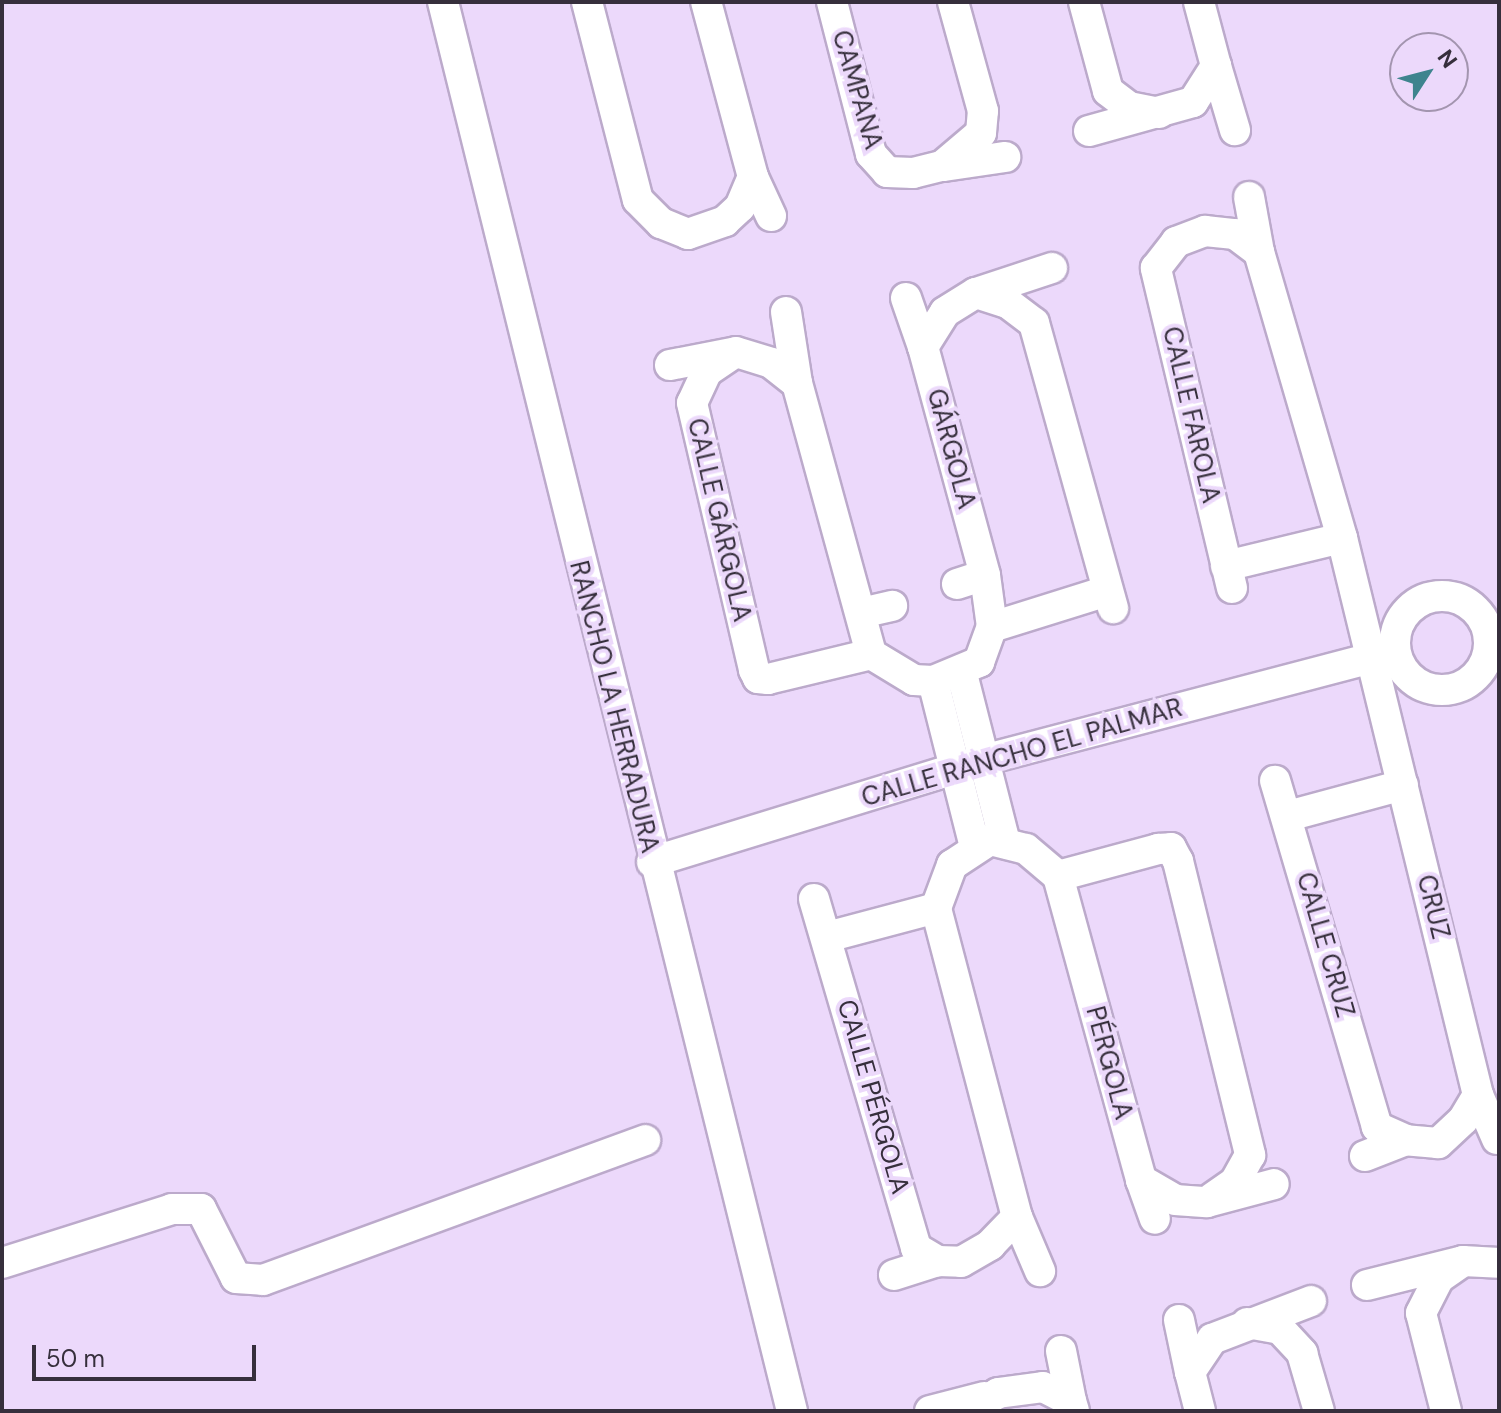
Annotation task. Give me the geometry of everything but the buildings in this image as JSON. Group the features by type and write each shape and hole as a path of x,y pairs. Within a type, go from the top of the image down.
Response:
{"street":[{"name":"RANCHO LA HERRADURA","path":"443,2 652,862 792,1411"},
{"path":"587,2 638,200 661,223 688,234 725,221 740,207 753,177"},
{"path":"706,2 753,177 771,216"},
{"name":"CAMPANA","path":"832,2 871,154 887,172 942,166"},
{"path":"942,166 981,133 983,111 953,2"},
{"path":"1084,2 1108,91 1129,107 1161,114"},
{"path":"1199,2 1235,130"},
{"path":"1089,131 1161,114 1193,102 1216,66"},
{"path":"942,166 1005,157"},
{"path":"1249,197 1270,331 1384,655"},
{"name":"CALLE FAROLA","path":"1259,252 1235,234 1205,231 1176,242 1156,268 1187,352 1229,577 1342,538"},
{"path":"923,347 945,312 976,293 1052,268"},
{"path":"786,312 797,383 871,654 914,680 947,675 979,662 992,627 1110,600 1034,323 1009,304 976,293"},
{"name":"GÁRGOLA","path":"906,298 923,347 971,580 992,627"},
{"path":"670,365 736,352 771,363 797,383"},
{"name":"CALLE GÁRGOLA","path":"736,352 707,371 692,403 758,678 871,654"},
{"path":"861,613 892,606"},
{"name":"CALLE RANCHO EL PALMAR","path":"652,862 955,768 1384,655"},
{"name":"CRUZ","path":"1384,655 1403,785 1478,1095 1497,1139"},
{"path":"947,675 987,759 990,843"},
{"path":"947,675 955,768 990,843"},
{"name":"CALLE CRUZ","path":"1275,781 1288,816 1377,1127 1406,1140 1438,1143 1463,1120 1478,1095"},
{"path":"1288,816 1403,785"},
{"path":"1040,1271 1017,1217 936,908 952,865 990,843 1026,849 1058,876 1171,848 1250,1155 1235,1182 1207,1202"},
{"name":"PÉRGOLA","path":"1058,876 1141,1180 1155,1219"},
{"name":"CALLE PÉRGOLA","path":"814,899 916,1248 938,1261"},
{"path":"827,937 936,908"},
{"path":"2,1263 172,1209 201,1209 236,1278 263,1280 645,1140"},
{"path":"1365,1156 1406,1140"},
{"path":"1141,1180 1175,1200 1207,1202 1274,1184"},
{"path":"894,1275 938,1261 961,1262 990,1245 1017,1217"},
{"path":"1367,1285 1463,1261 1499,1263"},
{"path":"1446,1411 1421,1313 1439,1278 1463,1261"},
{"path":"1190,1372 1212,1339 1311,1301"},
{"path":"1179,1320 1200,1411"},
{"path":"1247,1323 1280,1329 1302,1353 1319,1411"},
{"path":"1061,1351 1072,1406"},
{"path":"930,1411 998,1393 1043,1387 1072,1406"},
{"path":"966,1411 998,1393"}]}
